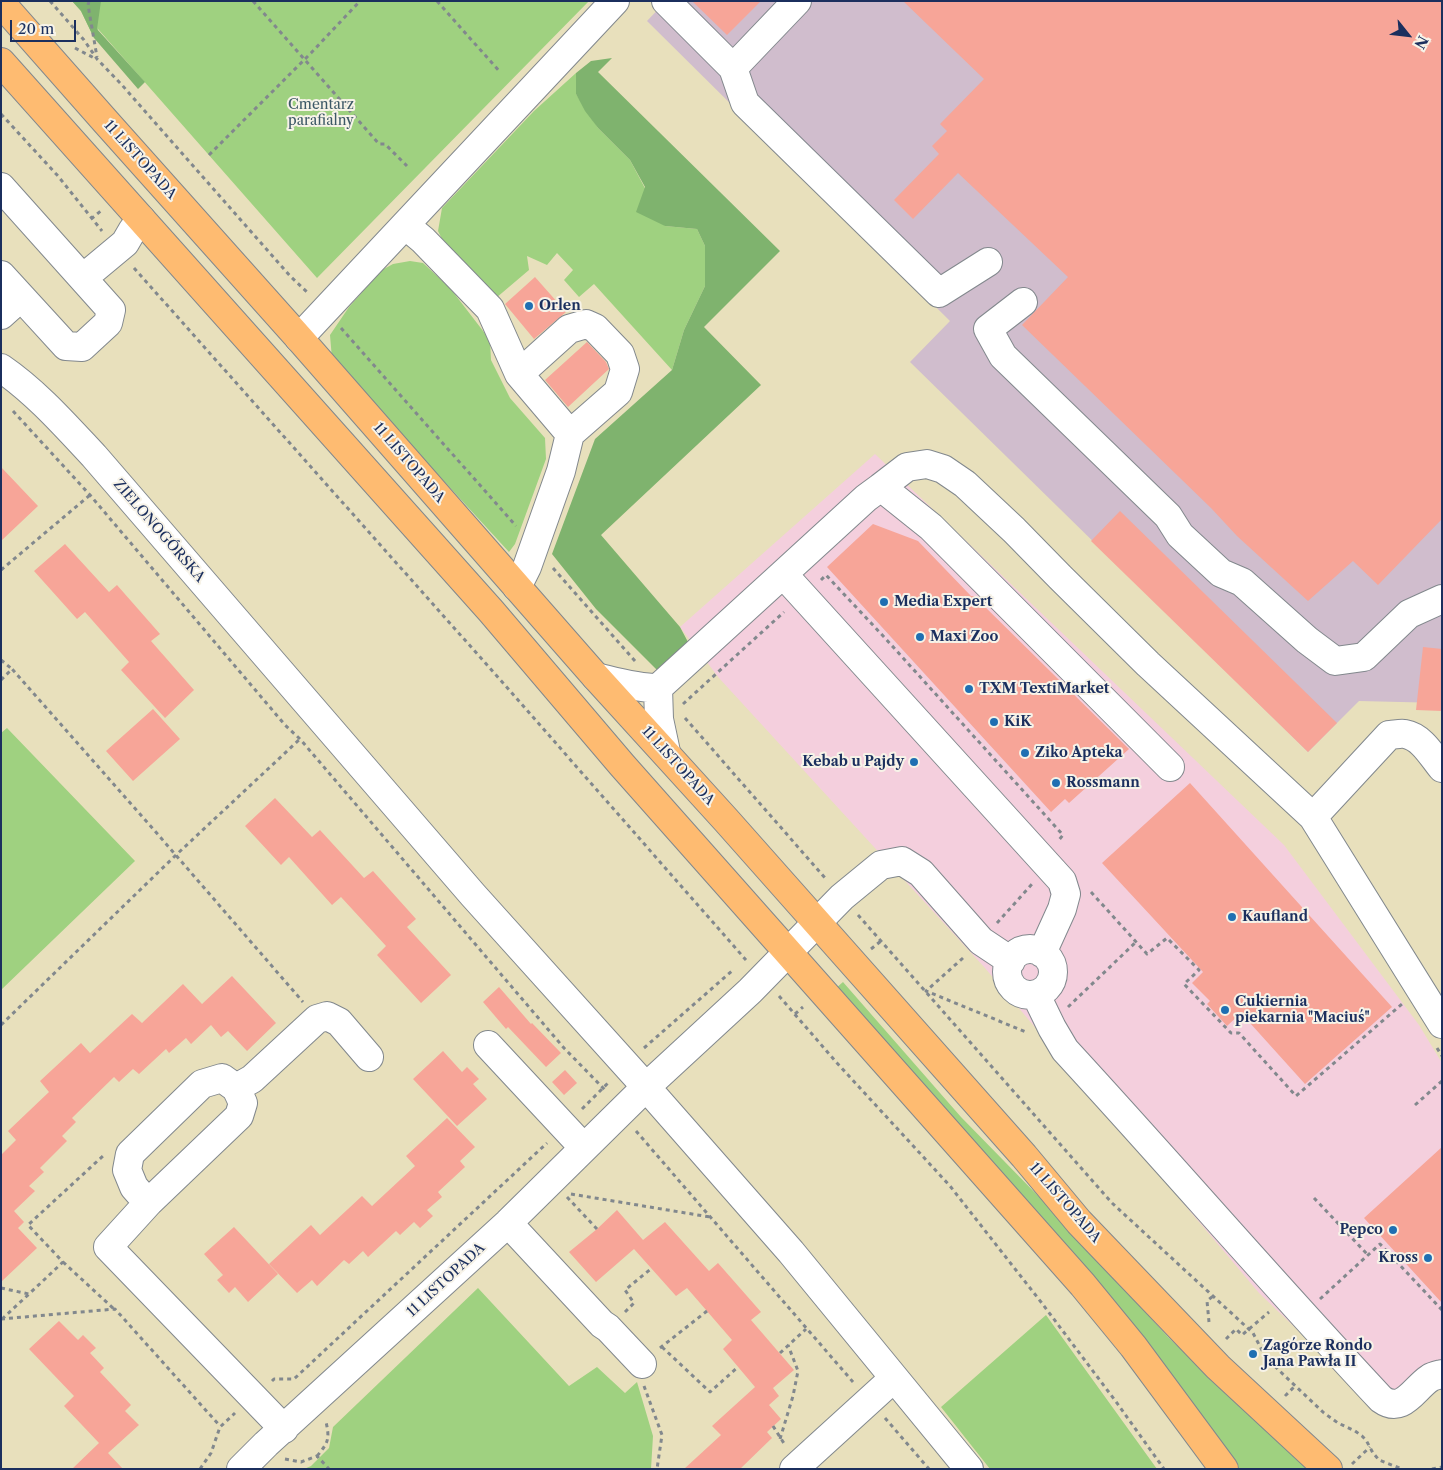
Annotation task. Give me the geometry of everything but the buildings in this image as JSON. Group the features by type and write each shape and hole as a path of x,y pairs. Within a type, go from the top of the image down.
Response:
{"main road":[{"name":"11 LISTOPADA","path":"1,3 300,338 596,677 666,752 1024,1156 1078,1222 1218,1367 1328,1469"},
{"path":"1,62 491,611 622,765 1084,1285 1133,1346 1224,1469"},
{"path":"149,229 170,194"},
{"path":"271,364 300,338"},
{"path":"491,611 517,587"}],"street":[{"path":"300,338 615,1"},
{"path":"666,1 733,68 745,103 939,293 988,262"},
{"path":"733,68 797,1"},
{"path":"1,186 111,310 108,323 82,347 66,346 11,306 1,275"},
{"path":"405,225 423,240 490,309 518,374 570,434"},
{"path":"83,278 121,246 132,231 149,229"},
{"path":"1023,302 988,329 1003,356 1168,516 1180,536 1221,573 1242,582 1307,640 1335,661 1364,657 1409,614 1442,599"},
{"path":"517,587 527,567 561,471 570,434 618,392 625,369 620,354 595,328 586,324 569,329 518,374"},
{"name":"ZIELONOGÓRSKA","path":"1,368 17,378 56,415 94,456 473,894 626,1065"},
{"path":"596,677 645,688 658,688 866,498 907,467 927,464 943,469 966,484 1148,664 1313,817 1442,1024"},
{"path":"881,488 931,528 1170,767"},
{"path":"783,574 1062,882 1066,894 1062,909 1042,953"},
{"path":"658,688 659,719 666,752"},
{"path":"1313,817 1389,735 1404,734 1414,738 1426,747 1442,768"},
{"path":"817,922 842,897 881,865 902,862 921,874 981,942 1011,961"},
{"name":"11 LISTOPADA","path":"241,1469 508,1223 646,1087 762,980 817,922"},
{"path":"1025,950 1034,950 1042,953 1049,959 1053,967 1053,976 1050,984 1044,991 1036,995 1018,992 1008,978 1008,969 1011,961 1017,954 1025,950"},
{"path":"1036,995 1065,1050 1381,1400 1391,1404 1401,1404 1431,1377 1442,1374"},
{"path":"236,1088 252,1079 317,1019 327,1016 339,1022 369,1057"},
{"path":"488,1045 584,1148"},
{"path":"626,1065 791,1252 969,1469"},
{"path":"148,1203 134,1187 127,1170 130,1154 202,1084 222,1078 236,1088 243,1103 239,1116 148,1203 108,1247 252,1397 275,1436"},
{"path":"508,1223 602,1324 652,1356"},
{"path":"794,1469 894,1378"}],"path":[{"path":"50,1 113,76"},
{"path":"89,1 88,5 97,59"},
{"path":"253,1 380,144 385,144 406,166"},
{"path":"208,155 304,60 360,1"},
{"path":"437,1 500,72"},
{"path":"74,48 97,59"},
{"path":"1,114 58,176 91,219 121,246 762,980 778,995 950,1186 1047,1309 1164,1469"},
{"path":"11,410 90,495 285,725 300,739 564,1048 604,1088 632,1126 929,1469"},
{"path":"1,570 90,495"},
{"path":"1,660 12,669 176,855 317,1019"},
{"path":"1,680 12,669"},
{"path":"1,1025 176,855 300,739"},
{"path":"1042,858 1030,867 1038,877 981,942 926,991 1038,1037 1062,1019 1068,1008 1136,942"},
{"path":"1090,892 1147,954 1167,938 1199,970 1184,984 1231,1033 1239,1033 1296,1096 1399,1007"},
{"path":"200,1469 212,1452 220,1426 274,1379 294,1379 564,1127 626,1065 738,966"},
{"path":"1415,1105 1442,1081"},
{"path":"598,1229 563,1193 711,1217"},
{"path":"1314,1198 1368,1255"},
{"path":"1316,1300 1322,1298 1380,1244 1442,1310"},
{"path":"63,1262 114,1309 220,1426"},
{"path":"608,1328 634,1303 625,1290 652,1268"},
{"path":"30,1294 1,1319 114,1309"},
{"path":"1210,1324 1207,1301 1212,1296 1254,1335 1266,1358 1330,1418 1362,1436 1376,1457 1382,1462 1402,1469"},
{"path":"657,1469 662,1435 639,1368 707,1311"},
{"path":"1226,1339 1236,1329 1242,1336 1254,1327"},
{"path":"780,1353 806,1329"},
{"path":"780,1439 793,1396 798,1371 788,1345"},
{"path":"652,1356 710,1392 738,1367"},
{"path":"1281,1390 1286,1395 1296,1386"},
{"path":"275,1436 279,1457 301,1462 317,1456 326,1445 328,1432 326,1423 311,1404"},
{"path":"1354,1461 1370,1447"},
{"path":"317,1456 329,1469"},
{"path":"1432,1469 1442,1467"}],"shaded area":[{"path":"666,1 1442,1 1442,703 1359,701 1308,752 910,362 950,321 647,21"},
{"path":"875,454 1284,845 1419,1025 1442,1063 1442,1386 1403,1416 1378,1407 1259,1293 985,968 719,678 680,627"}],"green space":[{"name":"Cmentarz parafialny","path":"72,1 589,1 317,278 98,29 94,38 81,11"},
{"path":"72,1 101,1 97,29 145,82 138,89 94,38 81,11"},
{"path":"612,58 598,72 780,251 704,327 761,385 601,535 680,627 688,642 658,671 596,609 552,554 595,439 672,370 684,330 705,286 705,246 697,229 665,226 636,212 645,187 630,160 598,128 585,111 576,94 576,73 591,61"},
{"path":"576,73 576,94 598,128 630,160 665,226 697,229 705,246 705,286 684,330 672,370 594,284 579,297 564,280 573,270 557,253 547,265 527,256 529,270 496,298 444,243 438,231 442,208 534,111"},
{"path":"410,261 423,263 450,288 490,340 491,360 510,398 545,438 546,459 515,544 509,552 332,359 330,335 349,307 382,270 393,264"},
{"path":"7,728 135,861 1,990 1,733"},
{"path":"843,982 961,1117 1048,1206 1168,1337 1308,1469 1239,1469 1150,1346 835,989"},
{"path":"478,1288 569,1386 597,1367 625,1393 637,1382 653,1436 651,1469 304,1469 311,1466 329,1448 333,1427"},
{"path":"1046,1315 1157,1469 990,1469 941,1407"}],"place":[{"name":"Orlen","path":"529,306"},
{"name":"Media Expert","path":"884,602"},
{"name":"Maxi Zoo","path":"920,637"},
{"name":"TXM TextiMarket","path":"969,689"},
{"name":"KiK","path":"994,722"},
{"name":"Ziko Apteka","path":"1025,753"},
{"name":"Kebab u Pajdy","path":"914,762"},
{"name":"Rossmann","path":"1056,783"},
{"name":"Kaufland","path":"1232,917"},
{"name":"Cukiernia piekarnia \"Maciuś\"","path":"1225,1010"},
{"name":"Pepco","path":"1393,1230"},
{"name":"Kross","path":"1428,1258"},
{"name":"Zagórze Rondo Jana Pawła II","path":"1253,1354"}]}
